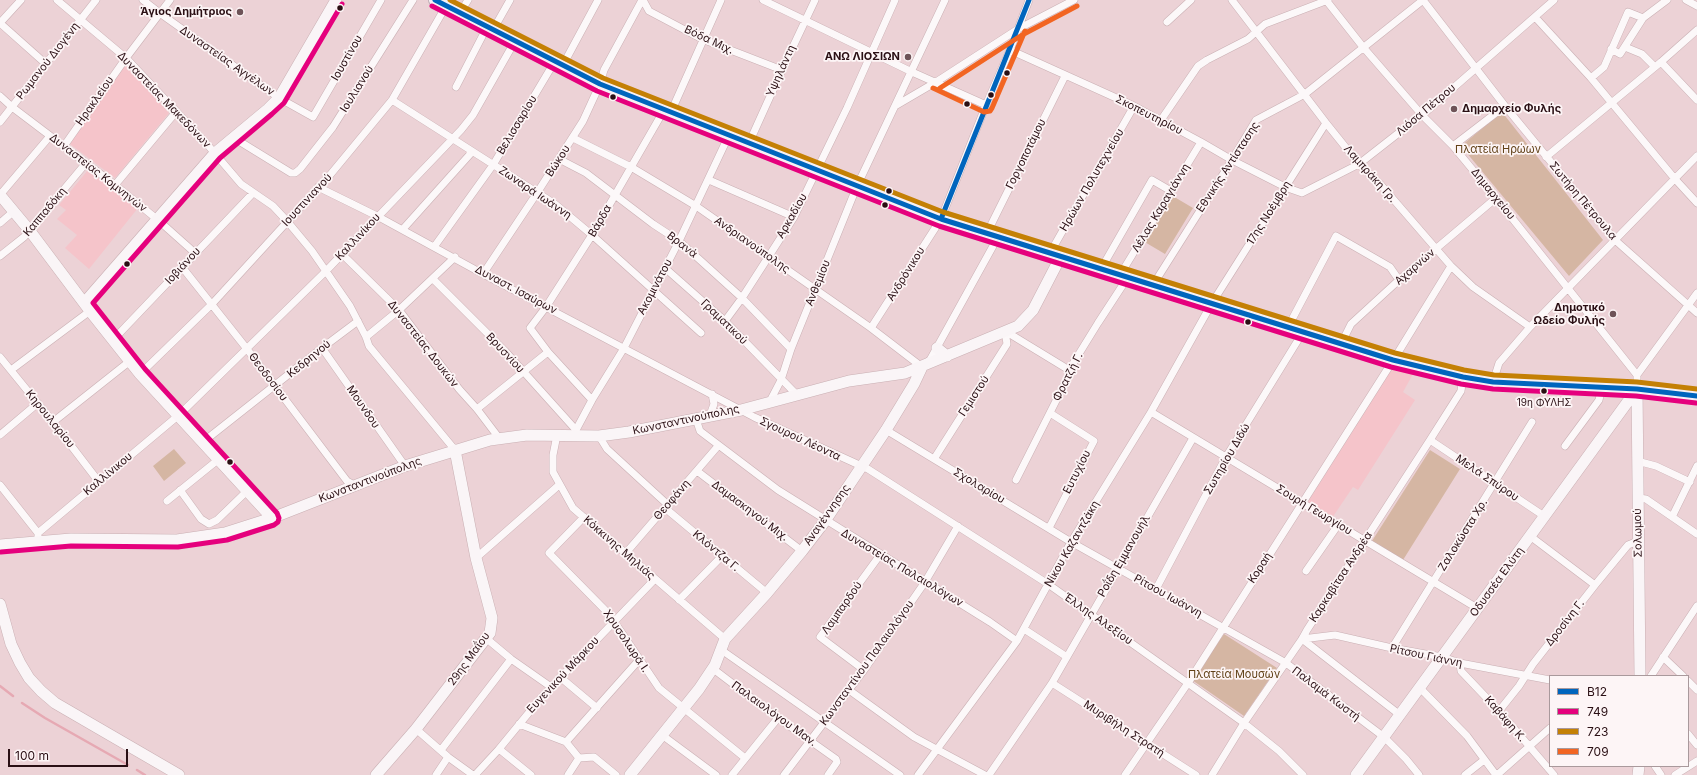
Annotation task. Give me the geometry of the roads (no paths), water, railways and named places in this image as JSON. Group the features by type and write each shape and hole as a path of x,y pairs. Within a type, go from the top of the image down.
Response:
{"main road":[{"path":"435,0 600,84 941,219 1393,360 1463,377 1493,382 1637,389 1697,396"}],"street":[{"path":"21,0 0,23 46,64"},
{"name":"Δυναστείας Μακεδόνων","path":"57,0 126,58 241,184 273,206 287,221 312,251 326,271 358,321 366,337 368,346 455,450"},
{"name":"Ρωμανού Διογένη","path":"0,122 96,0"},
{"name":"Δυναστείας Αγγέλων","path":"143,0 278,98 314,117"},
{"name":"Ηρακλείου","path":"64,146 126,58 161,14 170,0"},
{"path":"11,370 87,307 158,220 215,154 278,98 336,0"},
{"name":"Ιουστίνου","path":"314,117 381,0"},
{"name":"Ιουλιανού","path":"234,138 286,170 295,173 300,169 333,127 413,0"},
{"path":"460,13 468,0"},
{"path":"456,86 490,28 510,0"},
{"name":"Βελισσαρίου","path":"434,247 493,165 559,64 598,0"},
{"path":"600,84 604,70 642,0"},
{"name":"Βόδα Μιχ.","path":"642,0 649,10 702,39 782,70"},
{"name":"Βάρδα","path":"548,352 530,328 546,307 592,235 631,167 668,111 720,0"},
{"path":"763,0 912,72 986,105"},
{"name":"Υψηλάντη","path":"750,143 804,21 815,0"},
{"name":"Αρκαδίου","path":"725,321 742,298 794,217 895,0"},
{"name":"Ανθεμίου","path":"770,401 781,380 791,349 857,186 945,0"},
{"name":"Ανδρόνικου","path":"871,328 941,219 1029,0"},
{"path":"1060,0 1072,1"},
{"path":"1167,22 1191,0"},
{"name":"Λαμπράκη Γρ.","path":"1232,0 1359,164 1381,185 1451,266 1473,287 1530,327"},
{"path":"1162,120 1198,66 1248,39 1265,24 1327,0"},
{"name":"Δημαρχείου","path":"1327,0 1363,47 1422,115 1453,146 1496,198 1637,375"},
{"name":"Εθνικής Αντίστασης","path":"1153,285 1256,120 1305,94 1423,0"},
{"name":"Σωτήρη Πέτρουλα","path":"1423,0 1505,106 1614,240 1697,313"},
{"name":"Λιόσα Πέτρου","path":"1285,187 1302,193 1359,164 1422,115 1554,0"},
{"path":"1611,49 1620,54 1643,18 1667,0"},
{"path":"1686,0 1697,6"},
{"path":"894,106 936,82 1018,29 1072,1"},
{"name":"Ιουστινιανού","path":"140,374 212,304 318,187 392,100 446,6"},
{"path":"1591,78 1604,67 1628,12 1643,18"},
{"path":"1536,16 1612,102 1675,179 1697,203"},
{"path":"1546,157 1697,30"},
{"name":"Καλλινίκου","path":"179,415 326,271 453,139 473,115 516,41"},
{"path":"1625,47 1642,54 1658,64 1697,100"},
{"name":"Σκοπευτηρίου","path":"1010,50 1134,106 1162,120 1232,160 1285,187"},
{"name":"Γοργοποτάμου","path":"992,235 1065,76"},
{"name":"Βώκου","path":"483,274 573,138 583,121 600,84"},
{"name":"Δυναστείας Κομνηνών","path":"0,96 12,107 114,184 195,253"},
{"name":"Ζωναρά Ιωάννη","path":"392,100 555,204 592,235 701,333"},
{"name":"Ηρώων Πολυτεχνείου","path":"1056,255 1134,106"},
{"path":"1453,146 1505,106"},
{"path":"114,184 176,112"},
{"name":"17ης Νοέμβρη","path":"1212,303 1326,123"},
{"name":"Ακομινάτου","path":"576,432 592,400 624,348 679,241 729,135"},
{"path":"50,136 0,195 30,231 140,374 248,490 272,518"},
{"name":"Ανδριανούπολης","path":"573,138 631,167 696,206 871,328 922,367"},
{"name":"Λέλας Καραγιάννη","path":"1124,276 1171,191 1201,142"},
{"path":"403,229 472,152"},
{"path":"1493,382 1499,363 1530,327 1697,156"},
{"name":"Βρανά","path":"559,159 586,173 653,224 679,241 742,298 791,349"},
{"name":"Καππαδόκη","path":"0,256 22,240 86,163"},
{"path":"708,180 794,217"},
{"path":"1101,269 1152,180 1171,191"},
{"name":"Δυναστ. Ισαύρων","path":"318,187 403,229 483,274 741,410"},
{"name":"Ιοβιάνου","path":"113,340 253,193"},
{"name":"Αχαρνών","path":"1341,344 1351,324 1399,280 1496,198"},
{"path":"0,223 14,211"},
{"name":"Αναγέννησης","path":"630,775 699,689 712,668 725,639 767,593 825,521 886,430 914,384 922,367 930,360 992,235"},
{"path":"1288,327 1336,236 1390,267 1399,280"},
{"name":"Δυναστείας Δουκών","path":"342,254 399,310 459,389 477,409 499,438"},
{"name":"Κωνσταντινούπολης","path":"0,544 38,537 71,539 176,540 225,533 272,518 405,466 499,438 527,435 557,435 576,432 599,436 629,432 741,410 848,381 905,373 1018,326 1033,310 1056,255"},
{"path":"366,337 399,310 455,258"},
{"name":"Κοραή","path":"1125,775 1188,683 1451,266"},
{"name":"Θεοδοσίου","path":"182,267 247,349 347,481 354,486"},
{"name":"Γραματικού","path":"665,268 725,321 781,380"},
{"name":"Φρατζή Γ.","path":"1016,480 1069,375 1069,370 1098,323 1124,276"},
{"name":"Βρυσνίου","path":"433,279 505,350 576,432"},
{"path":"1637,389 1637,375 1697,293"},
{"name":"Νίκου Καζαντζάκη","path":"918,775 1017,641 1072,542 1151,412 1212,303"},
{"name":"Κεδρηνού","path":"203,442 358,321"},
{"path":"1005,331 1069,370"},
{"name":"Γεμιστού","path":"934,459 1007,344 1005,331"},
{"name":"Σωτηρίου Διδώ","path":"1156,589 1226,457 1303,332"},
{"name":"Μουνδου","path":"322,348 405,466"},
{"path":"937,348 947,356"},
{"path":"477,409 548,352 592,400"},
{"name":"Κηρουλαρίου","path":"0,357 38,403 99,482"},
{"path":"53,422 130,361"},
{"name":"Καρκαβίτσα Ανδρέα","path":"1212,775 1244,723 1302,639 1462,391 1463,377"},
{"path":"781,380 796,394"},
{"path":"1566,446 1599,400 1602,387"},
{"name":"Σολωμού","path":"1637,389 1640,675"},
{"name":"Οδυσσέα Ελύτη","path":"1356,775 1637,389"},
{"path":"710,415 714,404 712,394"},
{"path":"0,435 38,403"},
{"name":"Σγουρού Λέοντα","path":"741,410 800,439 861,466"},
{"name":"Σουρή Γεωργίου","path":"1151,412 1477,608"},
{"name":"Ευτυχίου","path":"1048,528 1094,441 1050,413"},
{"name":"Καλλίνικου","path":"38,537 99,482 179,415"},
{"name":"Δυναστείας Παλαιολόγων","path":"696,418 700,431 778,490 825,521 990,622 1017,641"},
{"name":"Ζαλοκώστα Χρ.","path":"1392,648 1532,422"},
{"name":"Σχολαρίου","path":"886,430 1072,542"},
{"name":"Κόκκινης Μηλιάς","path":"557,435 552,465 553,472 573,508 725,639"},
{"name":"Κλόντζα Γ.","path":"599,436 607,449 666,507 767,593"},
{"name":"Ροΐδη Εμμανουήλ","path":"989,775 1052,683 1193,438"},
{"name":"Μελά Σπύρου","path":"1430,440 1544,516"},
{"name":"Θεοφάνη","path":"625,554 718,446"},
{"name":"29ης Μαΐου","path":"376,775 416,729 487,639 492,626 492,618 476,558 455,450"},
{"path":"167,500 219,459"},
{"path":"1637,461 1656,466 1690,482"},
{"name":"Έλλης Αλεξίου","path":"861,466 898,487 1048,584 1091,614 1244,723 1279,751 1303,775"},
{"path":"1672,517 1697,466"},
{"name":"Δαμασκηνού Μιχ.","path":"697,471 802,551"},
{"path":"0,485 38,537"},
{"path":"476,558 559,485"},
{"path":"180,490 201,519 210,524 217,520 248,490"},
{"path":"1638,498 1646,499 1697,534"},
{"name":"Χρυσολωρά Ι.","path":"584,517 549,553 615,621 639,660 659,688 684,707 744,758"},
{"path":"1306,571 1338,525"},
{"name":"Κωνσταντίνου Παλαιολόγου","path":"784,775 864,670 925,582 958,526"},
{"path":"1530,536 1595,585"},
{"name":"Δροσίνη Γ.","path":"1499,711 1595,585 1628,545 1638,541"},
{"name":"Ρίτσου Ιωάννη","path":"1072,542 1223,626"},
{"name":"Λαμπαρδού","path":"864,670 820,637 880,555"},
{"path":"679,600 722,556"},
{"name":"Ευγενικού Μάρκου","path":"474,775 499,749 560,677 655,579"},
{"path":"0,604 11,644 29,678 41,691 55,703 179,775"},
{"path":"1652,675 1697,606"},
{"name":"Παλαμά Κωστή","path":"1223,626 1286,663 1384,737 1406,759 1419,775"},
{"path":"1024,629 1067,657"},
{"name":"Ρίτσου Γιάννη","path":"1302,639 1336,635 1392,648 1442,657 1460,663 1526,674 1549,680"},
{"path":"487,639 511,659 552,687"},
{"path":"1302,639 1400,715"},
{"path":"720,649 900,775"},
{"path":"1663,657 1682,675"},
{"path":"441,750 511,659"},
{"path":"566,742 639,660"},
{"name":"Καβάφη Κ.","path":"1460,663 1461,670 1499,711 1554,775"},
{"name":"Παλαιολόγου Μαν.","path":"712,668 837,760 828,775"},
{"path":"560,677 597,708"},
{"path":"1689,682 1697,690"},
{"name":"Μυριβήλη Στρατή","path":"1052,683 1196,775"},
{"path":"1420,688 1467,736 1497,775 1549,729"},
{"path":"849,690 914,737 985,775"},
{"path":"732,775 744,758 778,718"},
{"path":"520,724 566,742 579,758"},
{"path":"416,729 448,757 474,775"},
{"path":"662,735 716,775"},
{"path":"1689,735 1697,745"},
{"path":"499,749 531,775"},
{"path":"436,775 448,757"},
{"path":"568,775 579,758"},
{"path":"579,758 594,758 616,775"},
{"path":"1465,775 1484,760"},
{"path":"1675,775 1688,767"}],"waterway":[{"path":"0,686 13,696"},
{"path":"22,703 45,718 128,765"},
{"path":"137,770 145,775"}],"place":[{"name":"Άγιος Δημήτριος","path":"240,12"},
{"name":"ΑΝΩ ΛΙΟΣΙΩΝ","path":"908,57"},
{"name":"Δημαρχείο Φυλής","path":"1454,109"},
{"name":"Δημοτικό Ωδείο Φυλής","path":"1613,314"},
{"name":"19η ΦΥΛΗΣ","path":"1544,391"}],"park label":[{"name":"Πλατεία Ηρώων","path":"1498,150"},
{"name":"Πλατεία Μουσών","path":"1234,675"}]}
